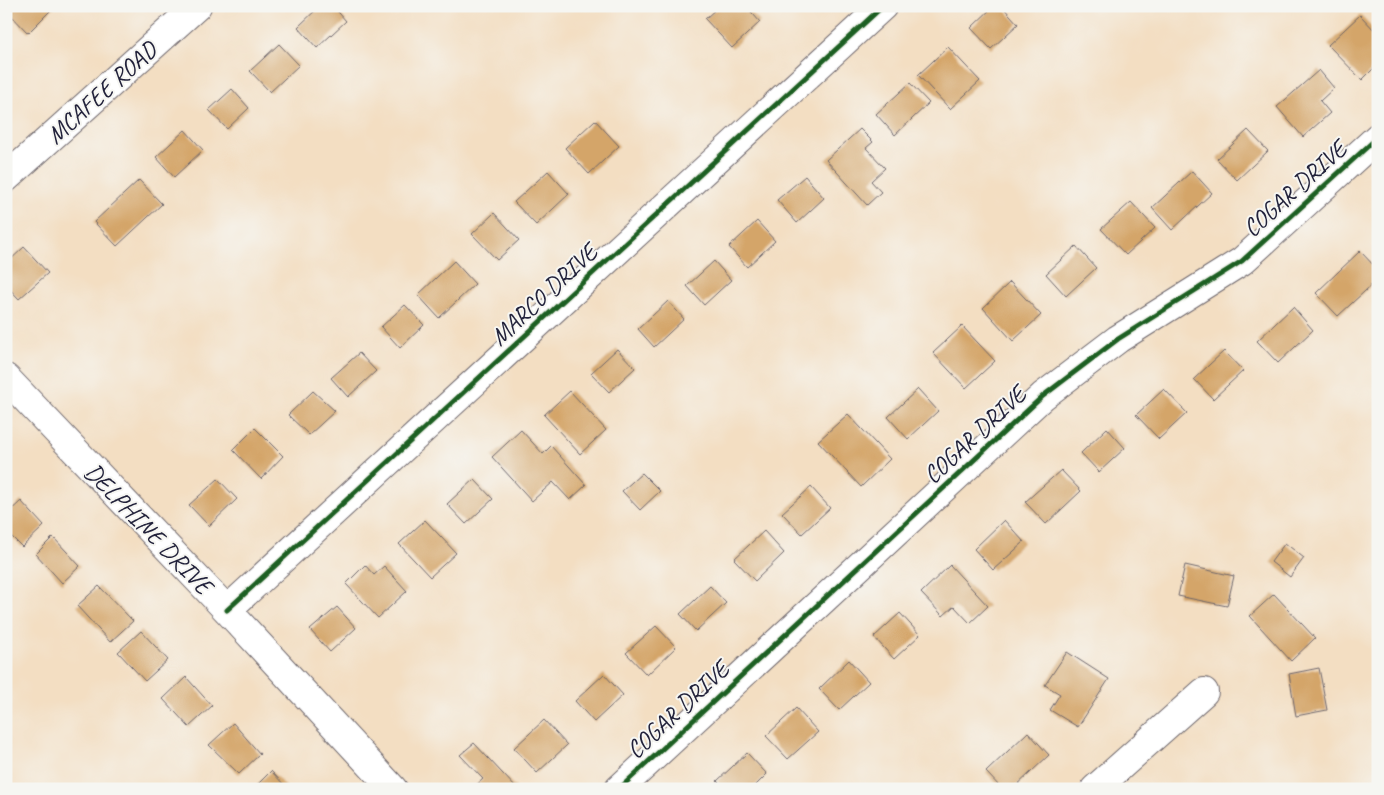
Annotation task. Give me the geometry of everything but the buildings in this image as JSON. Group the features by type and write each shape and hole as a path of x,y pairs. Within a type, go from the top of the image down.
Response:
{"street":[{"name":"MCAFEE ROAD","path":"6,178 197,6"},
{"name":"MARCO DRIVE","path":"228,610 883,6"},
{"name":"COGAR DRIVE","path":"619,789 1043,396 1118,339 1242,261 1378,137"},
{"name":"DELPHINE DRIVE","path":"6,378 228,610 392,789"},
{"path":"1095,789 1204,692"}],"cycle path":[{"path":"227,610 883,6"},
{"path":"619,789 1043,396 1118,339 1242,261 1378,137"}]}
